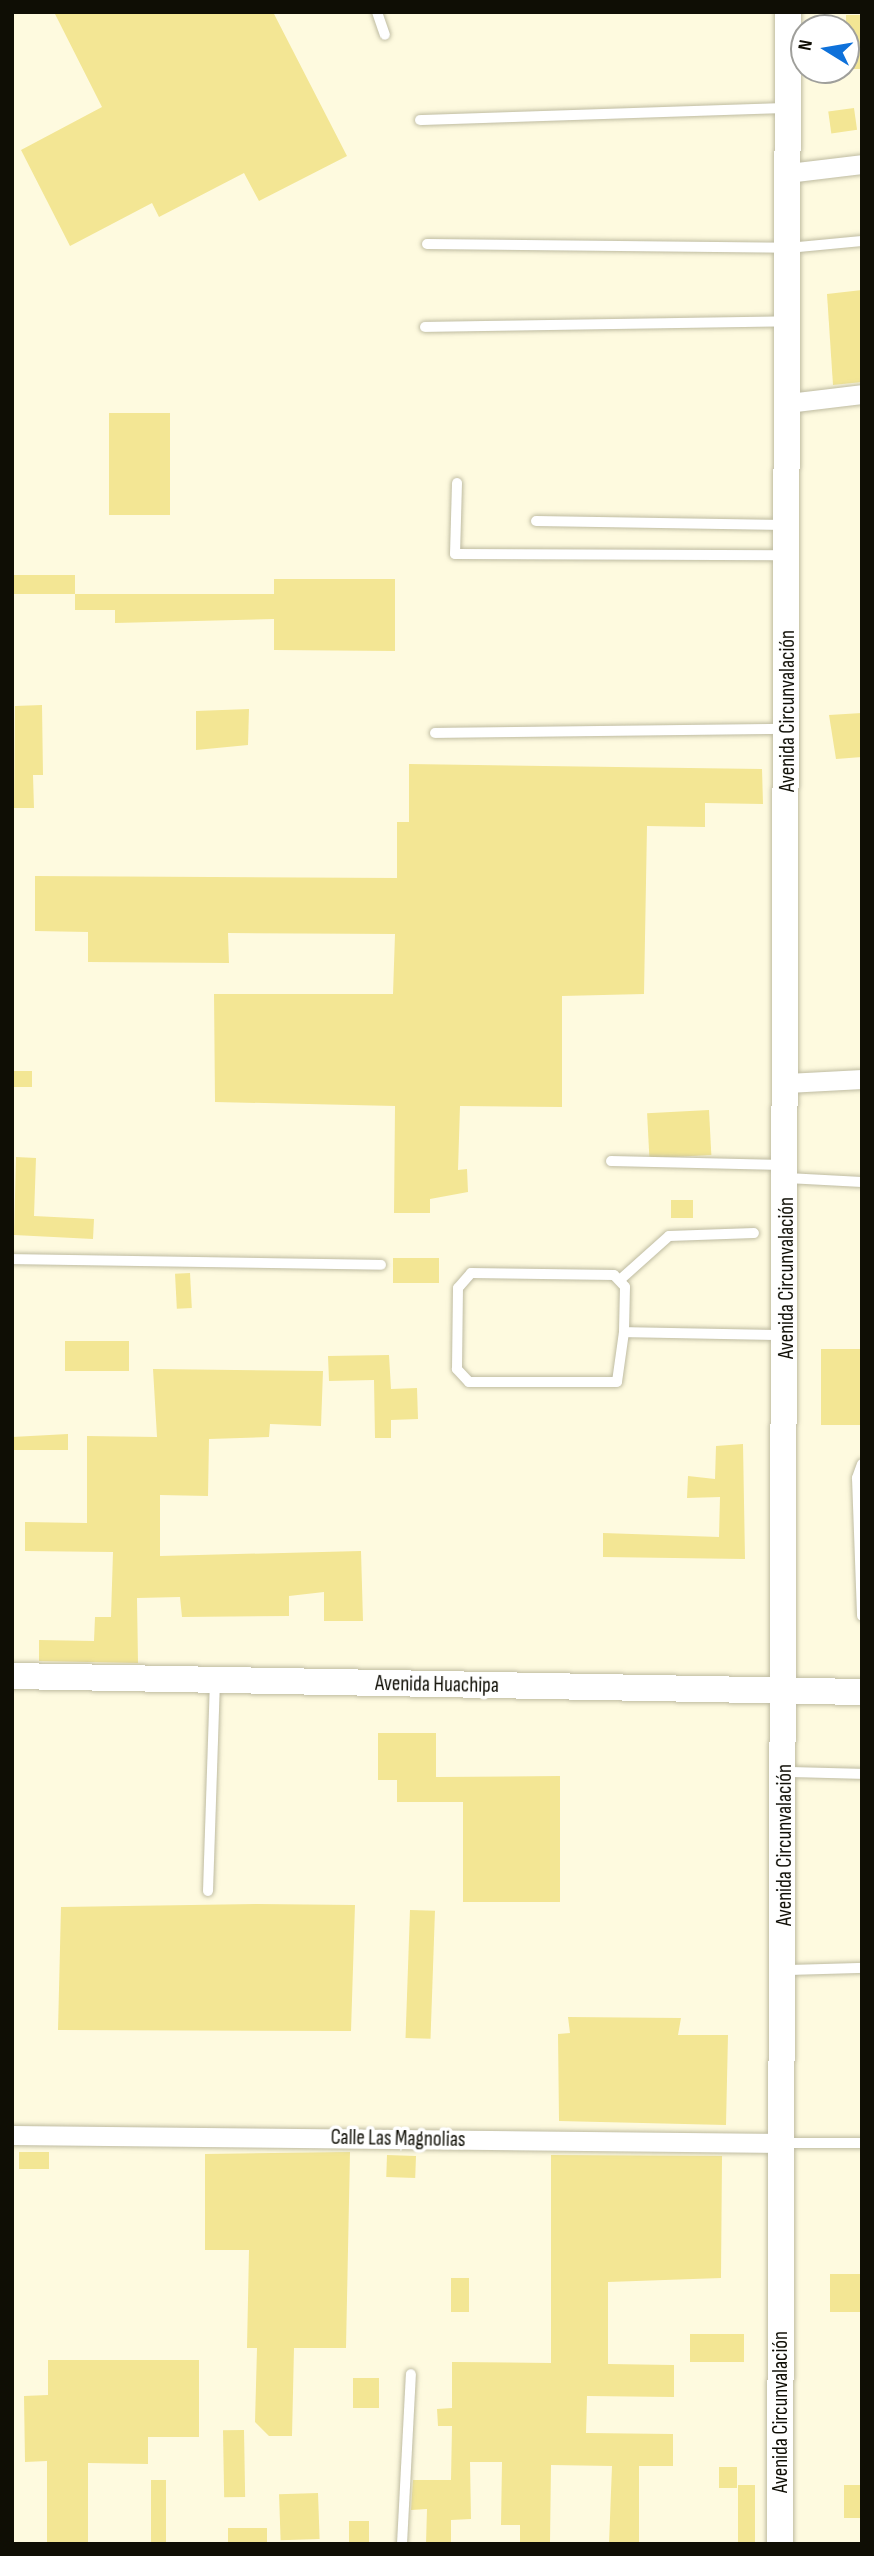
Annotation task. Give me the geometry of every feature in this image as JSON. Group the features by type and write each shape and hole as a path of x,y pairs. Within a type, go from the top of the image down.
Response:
{"street":[{"name":"Avenida Circunvalación","path":"780,2544 786,1772 788,12"},
{"path":"788,173 862,164"},
{"path":"788,403 862,394"},
{"path":"787,1083 862,1079"},
{"name":"Avenida Huachipa","path":"12,1676 786,1693 862,1692"},
{"name":"Calle Las Magnolias","path":"12,2135 783,2143"}],"lane":[{"path":"377,12 385,34"},
{"path":"420,120 788,108"},
{"path":"427,244 788,248 862,241"},
{"path":"425,327 788,321"},
{"path":"457,483 456,554 788,555"},
{"path":"536,522 788,525"},
{"path":"435,733 788,729"},
{"path":"611,1161 787,1171 862,1182"},
{"path":"622,1278 622,1374 609,1384 469,1382 457,1369 461,1278 471,1273 622,1278 670,1236 754,1233"},
{"path":"12,1259 381,1265"},
{"path":"624,1332 787,1335"},
{"path":"862,1464 857,1478 862,1616"},
{"path":"208,1891 215,1681"},
{"path":"786,1772 862,1774"},
{"path":"785,1970 862,1968"},
{"path":"783,2143 862,2143"},
{"path":"402,2544 411,2374"}],"building":[{"path":"54,12 273,12 347,156 259,201 244,173 159,217 152,203 70,246 21,150 102,107"},
{"path":"862,15 862,69 860,69"},
{"path":"854,108 857,130 831,133 828,112"},
{"path":"862,290 862,382 833,385 827,294"},
{"path":"109,413 170,413 170,515 109,515"},
{"path":"14,575 75,575 75,594 14,594"},
{"path":"274,579 395,579 395,651 274,650 274,619 115,623 115,610 75,610 75,594 274,594"},
{"path":"42,705 43,775 33,775 34,808 14,808 15,706"},
{"path":"249,709 248,745 196,750 196,711"},
{"path":"862,713 862,757 836,759 829,715"},
{"path":"409,764 762,769 763,804 705,803 705,827 647,826 644,994 562,996 562,1107 460,1106 458,1170 467,1169 468,1192 430,1199 430,1213 394,1213 395,1106 215,1102 214,994 393,994 395,934 228,933 229,963 88,962 88,932 35,931 35,876 397,878 397,822 409,822"},
{"path":"14,1071 32,1071 32,1087 14,1087"},
{"path":"709,1110 711,1155 649,1158 647,1113"},
{"path":"16,1157 36,1158 34,1216 94,1219 93,1239 14,1235"},
{"path":"671,1200 693,1200 693,1218 671,1218"},
{"path":"393,1258 439,1258 439,1283 393,1283"},
{"path":"190,1273 192,1308 177,1309 175,1274"},
{"path":"65,1341 129,1341 129,1371 65,1371"},
{"path":"821,1349 862,1349 862,1425 821,1425"},
{"path":"389,1355 391,1389 417,1388 418,1419 391,1420 391,1438 375,1438 374,1380 329,1381 328,1356"},
{"path":"153,1369 323,1371 321,1426 270,1424 269,1437 209,1439 208,1496 160,1495 160,1556 361,1551 363,1621 324,1621 324,1592 289,1596 289,1616 182,1617 180,1597 137,1598 138,1663 39,1661 39,1640 94,1641 95,1617 111,1617 113,1552 25,1551 25,1522 87,1523 87,1436 157,1437"},
{"path":"68,1434 68,1450 12,1450 12,1437"},
{"path":"743,1444 745,1559 603,1557 603,1533 719,1537 720,1497 687,1498 688,1476 715,1479 716,1446"},
{"path":"378,1733 436,1733 436,1777 560,1776 560,1902 463,1902 463,1802 397,1802 397,1780 378,1780"},
{"path":"355,1905 351,2031 58,2030 61,1907"},
{"path":"410,1910 435,1911 431,2039 406,2038"},
{"path":"568,2017 681,2018 678,2035 728,2035 726,2125 559,2121 558,2034 570,2033"},
{"path":"19,2152 49,2152 49,2169 19,2169"},
{"path":"350,2152 346,2348 294,2348 292,2436 269,2436 255,2422 257,2348 247,2348 249,2250 205,2250 205,2154"},
{"path":"387,2155 416,2156 415,2178 386,2177"},
{"path":"551,2155 722,2156 721,2278 608,2282 608,2364 674,2365 674,2397 587,2396 586,2433 673,2434 673,2466 639,2466 639,2544 609,2544 612,2466 551,2465 550,2544 520,2544 520,2525 501,2525 502,2462 470,2462 471,2519 451,2520 451,2544 426,2544 427,2509 411,2510 413,2480 451,2480 452,2426 438,2426 437,2409 452,2408 452,2362 551,2363"},
{"path":"830,2274 862,2274 862,2312 830,2312"},
{"path":"451,2278 469,2278 469,2312 451,2312"},
{"path":"690,2334 744,2334 744,2362 690,2362"},
{"path":"48,2360 199,2360 199,2437 148,2437 148,2464 88,2463 88,2544 47,2544 47,2461 25,2462 24,2396 48,2395"},
{"path":"353,2378 379,2378 379,2408 353,2408"},
{"path":"223,2430 244,2430 245,2497 224,2497"},
{"path":"719,2467 737,2467 737,2488 719,2488"},
{"path":"151,2480 166,2480 166,2544 151,2544"},
{"path":"738,2485 755,2485 755,2544 738,2544"},
{"path":"844,2485 862,2485 862,2518 844,2518"},
{"path":"318,2493 320,2539 281,2540 279,2494"},
{"path":"349,2521 369,2521 369,2544 349,2544"},
{"path":"228,2528 267,2528 267,2544 228,2544"}]}
